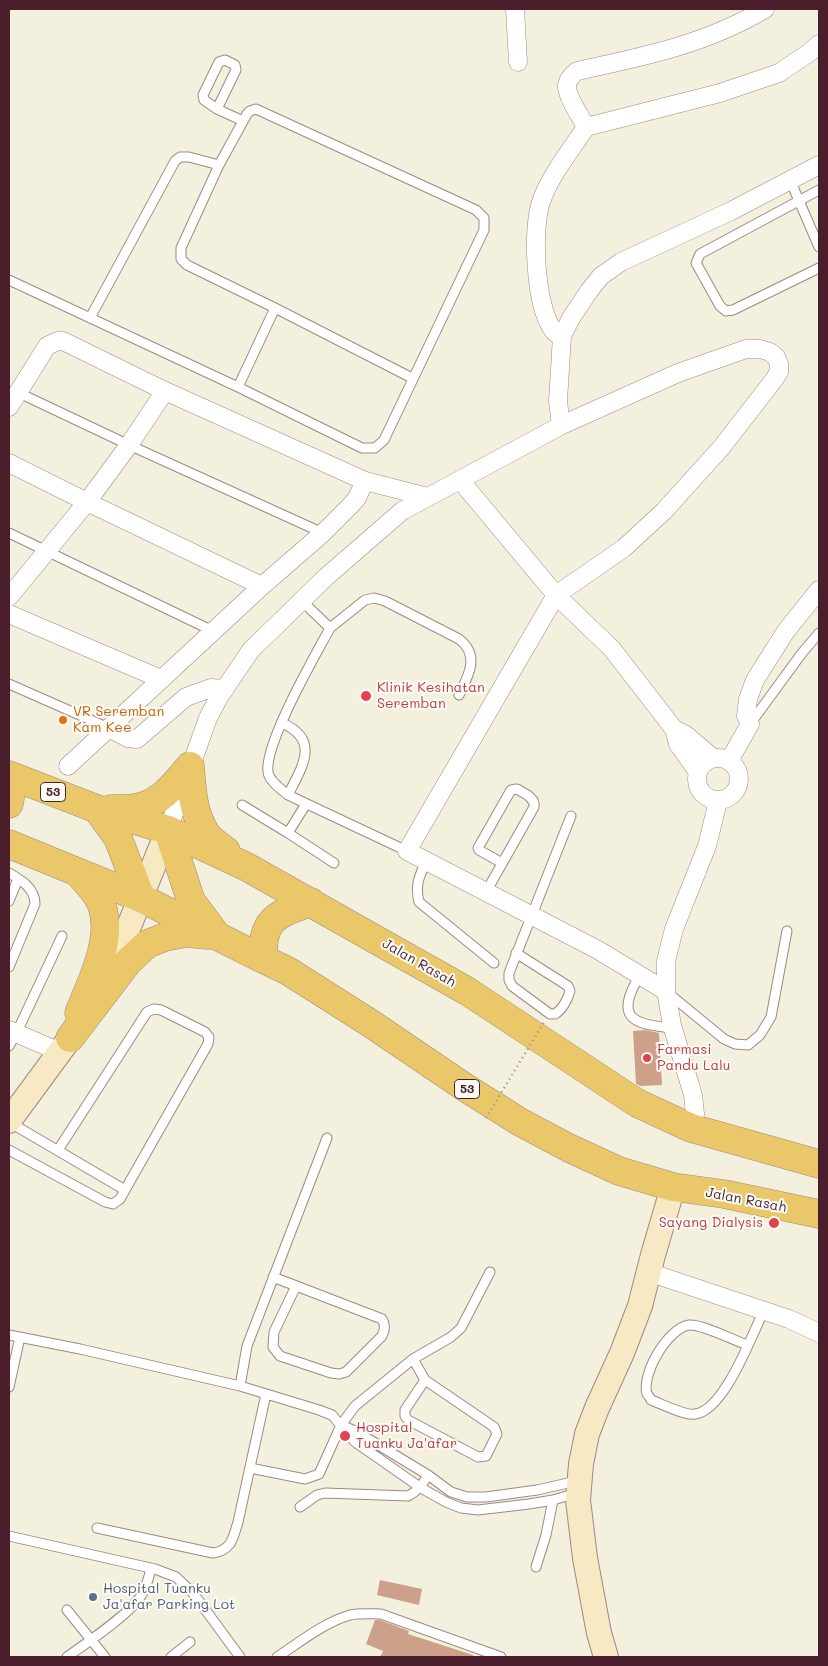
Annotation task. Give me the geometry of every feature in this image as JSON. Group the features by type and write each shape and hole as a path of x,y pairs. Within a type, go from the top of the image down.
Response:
{"highway":[{"path":"97,809 136,808 155,802 171,788 190,766"},
{"path":"190,766 194,803 208,837 247,867"},
{"name":"Jalan Rasah","path":"9,775 97,809 168,830 247,867 467,991 637,1103 691,1128 819,1164"},
{"path":"9,783 11,793 9,804"},
{"path":"97,809 118,838 141,898"},
{"path":"168,830 192,901 217,936"},
{"name":"Jalan Rasah","path":"9,844 141,898 288,971 520,1122 569,1148 619,1171 672,1187 724,1194 819,1214"},
{"path":"65,1045 105,942 103,909 93,890 76,871"},
{"path":"263,960 264,940 271,922 280,913 311,902"},
{"path":"65,1045 128,962 147,944 186,932 217,936"}],"street":[{"path":"516,9 518,62"},
{"path":"586,127 569,94 567,85 571,76 576,71 678,48 722,31 765,9"},
{"path":"562,336 552,329 543,303 538,278 535,244 537,217 548,185 586,127 720,93 779,73 819,44"},
{"path":"562,425 558,402 562,336 571,318 601,276 611,268 819,165"},
{"path":"9,407 47,346 58,341 69,343 166,391 365,481 428,497"},
{"path":"9,1121 65,1045 123,941 168,830 208,718 252,650 326,576 402,511 562,425 678,373 746,349 760,349 770,352 776,357 779,364 779,372 773,381 721,448 664,511 624,548 580,576 556,595 407,851 598,950 666,991"},
{"path":"9,597 87,502 166,391"},
{"path":"9,463 262,586"},
{"path":"460,480 556,595 612,649 674,729 678,744 698,772"},
{"path":"68,766 262,586 323,533 357,498 365,481"},
{"path":"674,729 686,735 721,760 736,769 739,783 732,796 718,801 704,797 700,792 696,778 698,772 701,765 721,760 750,724 746,716 748,699 755,680 786,631 819,590"},
{"path":"9,614 161,679"},
{"path":"109,728 128,738 137,739 186,697 211,688 225,689"},
{"path":"691,1128 695,1114 693,1095 674,1028 666,991 666,961 674,930 707,846 718,801"},
{"path":"11,1037 65,1045"},
{"path":"606,1657 599,1633 585,1558 578,1500 581,1464 587,1434 640,1306 672,1187"},
{"path":"648,1272 764,1310 819,1332"}],"lane":[{"path":"217,109 236,70 235,65 225,60 219,62 203,95 206,103 217,109 244,121"},
{"path":"9,280 238,386 362,448 375,448 384,440 484,230 484,218 476,210 256,110 250,111 219,165 181,248 181,259 187,265 276,308 412,378"},
{"path":"90,318 175,161 180,157 189,157 219,165"},
{"path":"790,180 819,247"},
{"path":"819,190 700,254 696,263 720,306 726,311 733,310 819,268"},
{"path":"238,386 276,308"},
{"path":"18,392 129,445 323,533"},
{"path":"9,533 213,631"},
{"path":"407,851 288,795 277,786 268,774 268,759 299,686 330,628 364,600 374,598 385,601 459,639 466,645 471,652 471,660 459,695"},
{"path":"302,601 330,628"},
{"path":"750,724 819,633"},
{"path":"9,684 109,728"},
{"path":"282,723 294,728 301,734 304,744 305,756 302,766 288,795"},
{"path":"486,892 502,863 535,803 517,789 511,790 478,848 502,863"},
{"path":"288,833 306,804"},
{"path":"242,805 334,863"},
{"path":"516,953 568,986 569,996 559,1012 550,1014 512,986 509,980 509,973 516,953 531,915 572,816"},
{"path":"426,862 418,881 416,892 419,902 494,963"},
{"path":"9,873 32,890 35,897 35,904 9,967"},
{"path":"9,901 18,879"},
{"path":"666,991 724,1038 735,1044 748,1045 760,1035 771,1017 787,931"},
{"path":"11,1037 62,936"},
{"path":"640,975 633,987 628,1003 629,1013 633,1020 648,1026 674,1028"},
{"path":"9,1150 112,1204 120,1199 208,1044 208,1037 205,1032 161,1010 154,1009 147,1012 58,1150"},
{"path":"9,1121 125,1190"},
{"path":"240,1386 247,1346 327,1138"},
{"path":"250,1468 304,1479 319,1474 341,1426 355,1406 413,1360 451,1337 461,1328 490,1272"},
{"path":"273,1277 382,1319 385,1324 382,1336 346,1372 339,1374 331,1374 280,1356 273,1347 274,1332 296,1286"},
{"path":"747,1345 700,1327 686,1326 678,1330 664,1344 655,1358 646,1386 647,1394 651,1400 692,1415 705,1411 729,1384 764,1310"},
{"path":"9,1335 80,1349 240,1386 326,1412 332,1415 355,1442 420,1488 461,1508 478,1510 553,1500 579,1486"},
{"path":"9,1387 20,1337"},
{"path":"413,1360 425,1380 494,1427 497,1434 486,1456 478,1457 408,1420 405,1416 405,1410 425,1380"},
{"path":"97,1528 213,1553 221,1552 227,1548 238,1522 266,1394"},
{"path":"341,1426 357,1432 451,1492 467,1497 486,1497 579,1486"},
{"path":"300,1507 325,1493 408,1496 420,1488 428,1476"},
{"path":"536,1567 546,1535 553,1500"},
{"path":"9,1536 151,1568 176,1577 193,1593 240,1657"},
{"path":"67,1657 128,1610 142,1596 151,1568"},
{"path":"67,1610 105,1657"},
{"path":"278,1657 318,1630 349,1616 363,1613 381,1614 501,1657"},
{"path":"171,1657 190,1642"}],"path":[{"path":"486,1118 544,1022"}],"building":[{"name":"Farmasi Pandu Lalu","path":"645,1030 659,1033 662,1085 640,1086 636,1084 633,1031"},
{"path":"380,1580 422,1589 419,1605 377,1595"},
{"path":"375,1620 380,1620 409,1631 408,1634 473,1655 473,1657 380,1657 383,1651 366,1644"}],"place":[{"name":"Klinik Kesihatan Seremban","path":"366,696"},
{"name":"VR Seremban Kam Kee","path":"63,720"},
{"name":"Farmasi Pandu Lalu","path":"647,1058"},
{"name":"Sayang Dialysis","path":"774,1223"},
{"name":"Hospital Tuanku Ja'afar","path":"345,1436"},
{"name":"Hospital Tuanku Ja'afar Parking Lot","path":"93,1597"}]}
